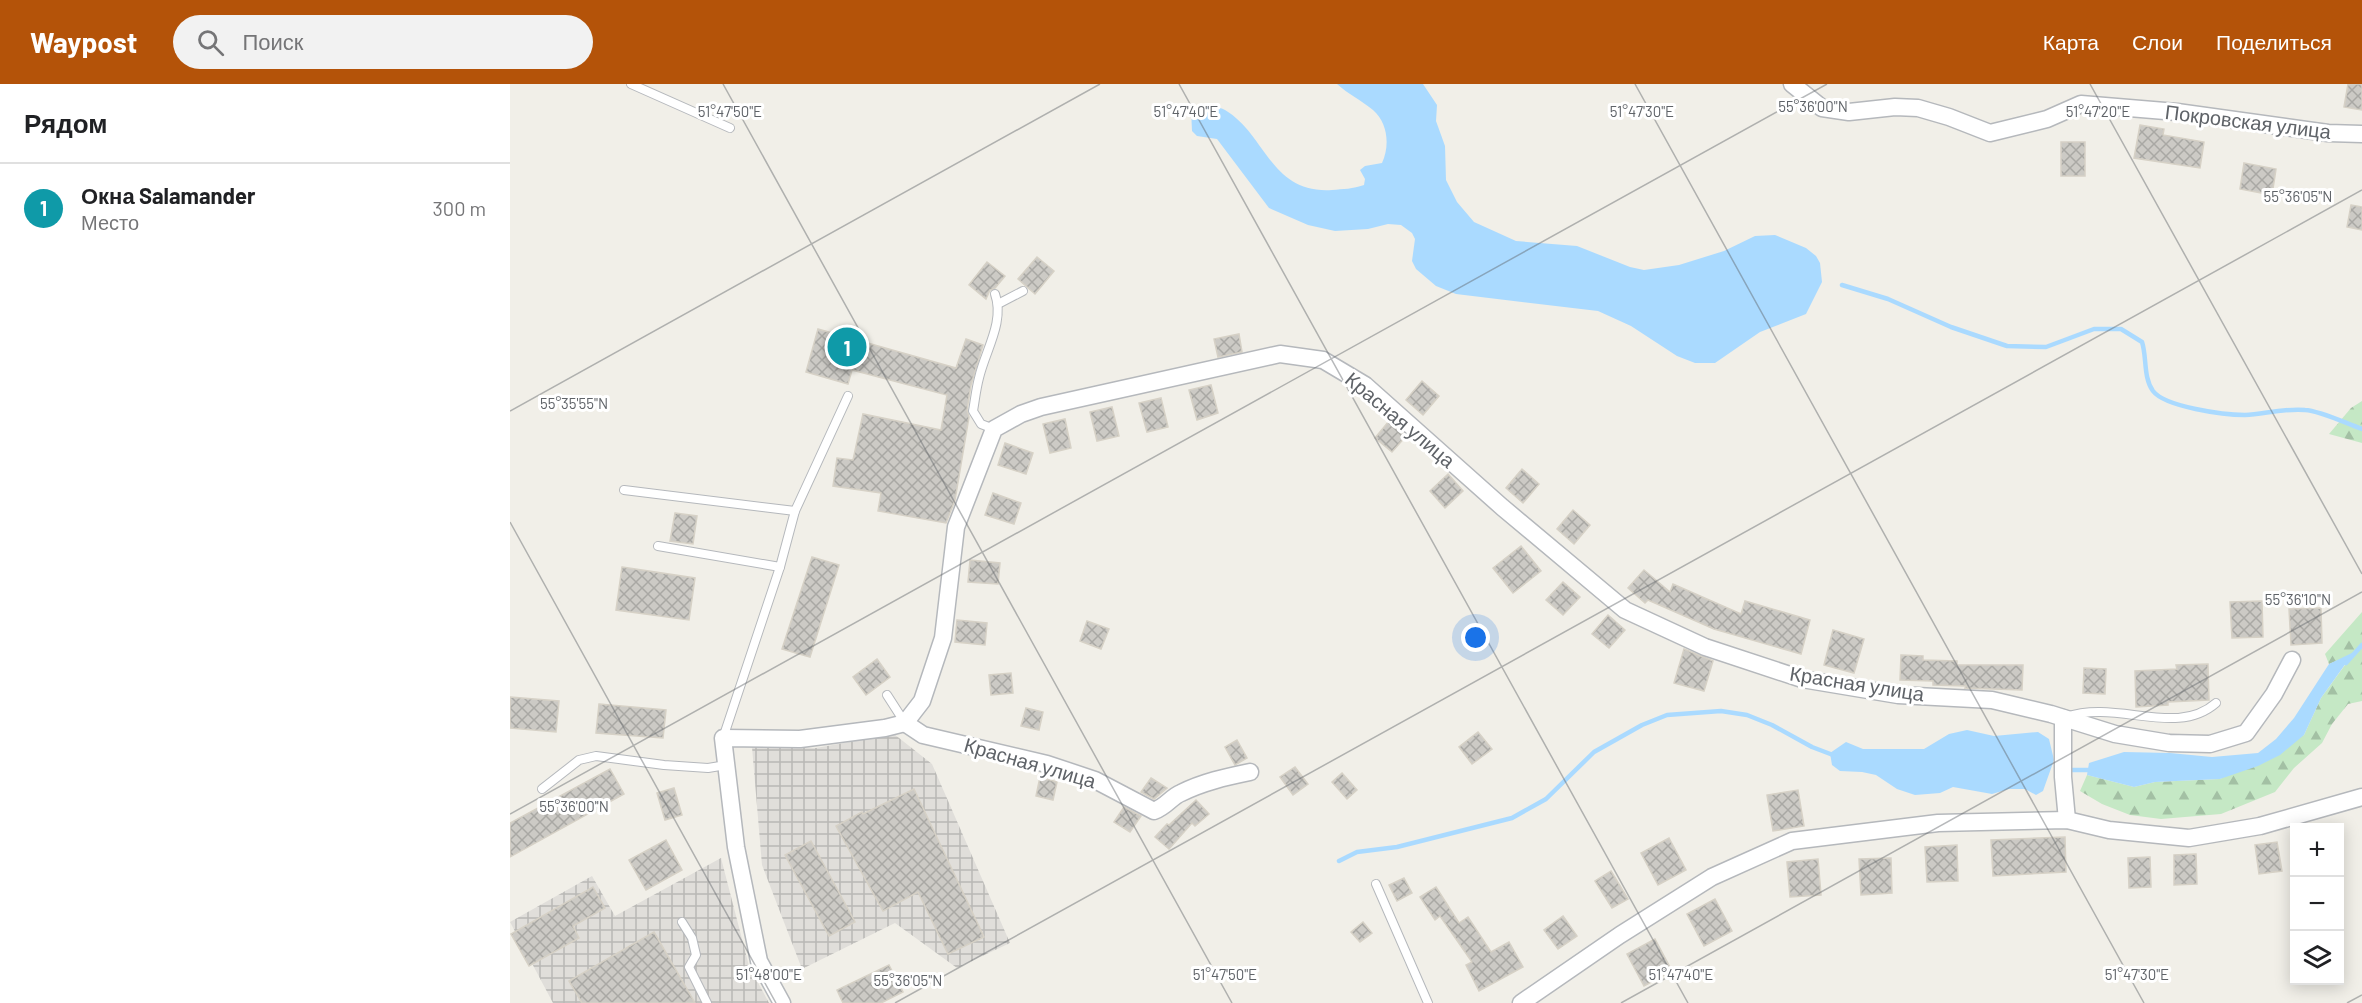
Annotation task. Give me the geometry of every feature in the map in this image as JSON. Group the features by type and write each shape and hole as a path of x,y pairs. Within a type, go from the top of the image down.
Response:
{"street":[{"name":"Покровская улица","path":"1792,84 1822,108 1850,112 1895,107 1918,108 1949,117 1990,134 2047,119 2081,104 2177,112 2328,133 2362,134"},
{"name":"Красная улица","path":"994,429 1021,414 1041,407 1280,354 1323,360 1365,385 1502,507 1625,610 1705,647 1802,679 1898,695 1992,700 2126,736 2169,743 2210,744 2246,733 2274,693 2292,660"},
{"path":"783,1003 759,961 736,847 723,738 800,740 905,723 922,701 944,638 956,527 994,429"},
{"path":"2063,718 2063,777 2067,820"},
{"name":"Красная улица","path":"905,723 923,735 1036,761 1095,780 1154,812 1166,806 1178,794 1205,782 1250,772"},
{"path":"1521,1003 1620,935 1712,877 1792,841 1938,823 2067,820 2109,830 2189,838 2260,826 2362,797"}],"lane":[{"path":"631,84 730,128"},
{"path":"998,304 1023,291"},
{"path":"994,294 998,304 994,333 979,377 973,411 981,424 994,429"},
{"path":"723,738 780,567 795,512 848,396"},
{"path":"624,490 795,512"},
{"path":"658,546 780,567"},
{"path":"887,695 905,723"},
{"path":"2063,718 2081,712 2108,711 2175,719 2205,713 2216,703"},
{"path":"542,789 579,760 596,756 637,763 708,768 726,765"},
{"path":"1377,884 1428,1003"},
{"path":"682,922 692,938 696,955 689,967 707,1003"}],"shaded area":[{"path":"894,734 932,764 1010,943 957,968 895,923 802,969 762,865 752,747 816,748"},
{"path":"721,858 749,966 769,1003 553,1003 510,922 592,876 615,916"}],"green space":[{"path":"2362,401 2362,443 2329,434 2351,408"},
{"path":"2362,612 2362,701 2348,704 2332,724 2322,743 2294,768 2275,792 2221,814 2161,819 2130,815 2102,804 2080,791 2087,775 2134,787 2155,782 2220,779 2304,735 2321,698 2353,654 2329,664 2325,654"}],"water":[{"path":"1337,84 1423,84 1437,105 1436,121 1445,146 1446,180 1457,202 1474,222 1516,241 1577,246 1630,267 1644,270 1679,265 1724,251 1755,236 1775,235 1806,248 1816,256 1820,263 1822,282 1806,314 1760,332 1715,363 1695,363 1677,356 1631,326 1598,311 1456,294 1436,286 1416,269 1412,261 1415,239 1412,233 1401,225 1388,224 1368,229 1335,231 1308,225 1269,208 1217,139 1197,136 1192,131 1194,113 1212,107 1221,108 1239,120 1282,173 1295,183 1311,189 1332,190 1364,185 1365,179 1360,170 1365,166 1382,163 1385,156 1387,142 1385,128 1373,110"},
{"path":"2354,652 2321,698 2304,735 2280,755 2258,766 2220,779 2155,782 2134,787 2087,775 2089,763 2124,752 2212,757 2258,753 2276,739 2294,718 2329,664"},
{"path":"1967,730 1994,736 2038,732 2049,739 2054,760 2043,791 2036,795 2025,789 2009,789 1992,794 1953,787 1940,793 1915,795 1897,789 1876,775 1840,771 1832,765 1830,753 1846,742 1863,749 1924,749 1949,734"}],"building":[{"path":"2348,84 2362,84 2362,110 2344,107"},
{"path":"2140,125 2164,129 2163,135 2204,142 2200,168 2134,158"},
{"path":"2061,142 2085,142 2085,176 2061,176"},
{"path":"2244,163 2276,169 2272,195 2240,189"},
{"path":"2351,205 2362,207 2362,230 2347,227"},
{"path":"1037,257 1054,271 1035,294 1018,279"},
{"path":"987,262 1005,276 995,288 990,290 986,299 969,285"},
{"path":"818,329 956,368 966,339 983,345 971,385 967,410 969,417 955,500 946,523 878,511 881,493 833,486 837,458 853,460 863,414 941,430 947,395 852,370 848,384 806,372"},
{"path":"1239,334 1242,352 1218,357 1214,339"},
{"path":"1422,381 1439,396 1423,415 1406,400"},
{"path":"1211,385 1218,413 1197,420 1189,390"},
{"path":"1161,398 1168,427 1147,432 1139,403"},
{"path":"1112,407 1119,436 1097,441 1090,412"},
{"path":"1065,419 1071,448 1050,453 1043,424"},
{"path":"1389,421 1406,436 1392,452 1375,438"},
{"path":"1005,443 1033,453 1026,474 998,465"},
{"path":"1522,469 1539,484 1523,503 1506,488"},
{"path":"1448,474 1463,491 1445,508 1430,491"},
{"path":"993,493 1021,503 1014,524 985,515"},
{"path":"1573,510 1590,525 1574,544 1557,529"},
{"path":"675,513 697,516 693,544 670,541"},
{"path":"1521,546 1541,571 1513,593 1493,568"},
{"path":"812,557 839,565 810,657 782,649"},
{"path":"970,560 1000,563 998,584 968,582"},
{"path":"622,567 695,578 689,620 616,610"},
{"path":"1644,570 1670,592 1673,584 1741,614 1745,601 1810,620 1801,654 1714,629 1648,600 1645,603 1628,588"},
{"path":"1563,582 1580,597 1563,615 1546,600"},
{"path":"2262,601 2263,637 2232,638 2230,602"},
{"path":"2321,608 2322,643 2291,645 2289,609"},
{"path":"1608,615 1625,630 1609,648 1592,634"},
{"path":"957,620 987,623 985,645 955,642"},
{"path":"1087,621 1109,629 1101,649 1080,641"},
{"path":"1833,630 1864,639 1854,673 1824,665"},
{"path":"1684,649 1713,661 1704,691 1674,683"},
{"path":"1901,655 1923,656 1923,660 1957,661 1957,665 2023,665 2022,690 1965,688 1966,686 1933,685 1933,681 1900,680"},
{"path":"877,659 890,677 866,695 853,677"},
{"path":"2208,664 2209,700 2168,702 2168,705 2136,707 2135,671 2177,669 2176,665"},
{"path":"2084,668 2106,669 2105,694 2083,693"},
{"path":"1011,673 1013,693 991,695 989,675"},
{"path":"510,697 559,701 556,732 510,728"},
{"path":"599,704 666,710 663,738 596,733"},
{"path":"1026,708 1043,712 1039,730 1021,726"},
{"path":"1478,732 1492,749 1472,764 1459,747"},
{"path":"1237,740 1247,758 1235,765 1225,747"},
{"path":"1295,767 1308,784 1293,795 1280,777"},
{"path":"610,769 624,794 510,857 510,823"},
{"path":"1342,773 1357,790 1347,799 1332,782"},
{"path":"1040,777 1057,782 1053,800 1036,796"},
{"path":"1151,778 1167,788 1154,799 1141,792"},
{"path":"674,788 682,815 665,820 657,793"},
{"path":"914,789 984,937 948,954 918,892 883,911 836,826"},
{"path":"1798,790 1804,826 1773,831 1767,795"},
{"path":"1196,800 1209,814 1195,826 1192,823 1169,849 1155,837"},
{"path":"1124,807 1141,816 1130,832 1114,822"},
{"path":"2065,837 2066,872 1993,876 1991,840"},
{"path":"1669,838 1686,870 1658,885 1641,853"},
{"path":"666,840 682,870 646,890 629,860"},
{"path":"811,841 855,922 829,936 785,855"},
{"path":"2277,842 2282,871 2259,874 2255,845"},
{"path":"1957,845 1958,881 1927,882 1925,847"},
{"path":"2196,854 2197,884 2174,885 2174,855"},
{"path":"2150,857 2151,887 2129,888 2128,858"},
{"path":"1891,858 1892,893 1861,895 1859,859"},
{"path":"1818,859 1821,895 1790,897 1787,862"},
{"path":"1611,871 1628,899 1612,908 1595,881"},
{"path":"1404,878 1412,893 1397,901 1389,885"},
{"path":"593,887 605,908 573,926 579,938 529,966 511,934"},
{"path":"1436,887 1459,923 1468,917 1491,952 1509,942 1523,967 1479,991 1466,965 1472,962 1440,916 1435,920 1420,897"},
{"path":"1715,899 1732,931 1704,946 1687,914"},
{"path":"1563,916 1577,936 1558,949 1544,930"},
{"path":"1363,922 1372,933 1360,942 1351,932"},
{"path":"654,932 695,1003 582,1003 569,981"},
{"path":"1655,939 1672,971 1644,986 1627,954"},
{"path":"889,965 903,992 881,1003 843,1003 837,990"}],"waterway":[{"path":"1842,285 1888,299 1951,327 2007,346 2046,347 2094,329 2121,329 2142,342 2150,385 2153,391 2169,402 2210,412 2236,415 2290,410 2311,411 2362,429"},
{"path":"2346,663 2362,645"},
{"path":"1339,861 1357,852 1397,847 1512,818 1546,799 1594,752 1642,725 1667,715 1721,711 1747,715 1833,755"},
{"path":"2072,770 2094,770"}],"place":[{"name":"Окна Salamander","path":"847,347"}]}
